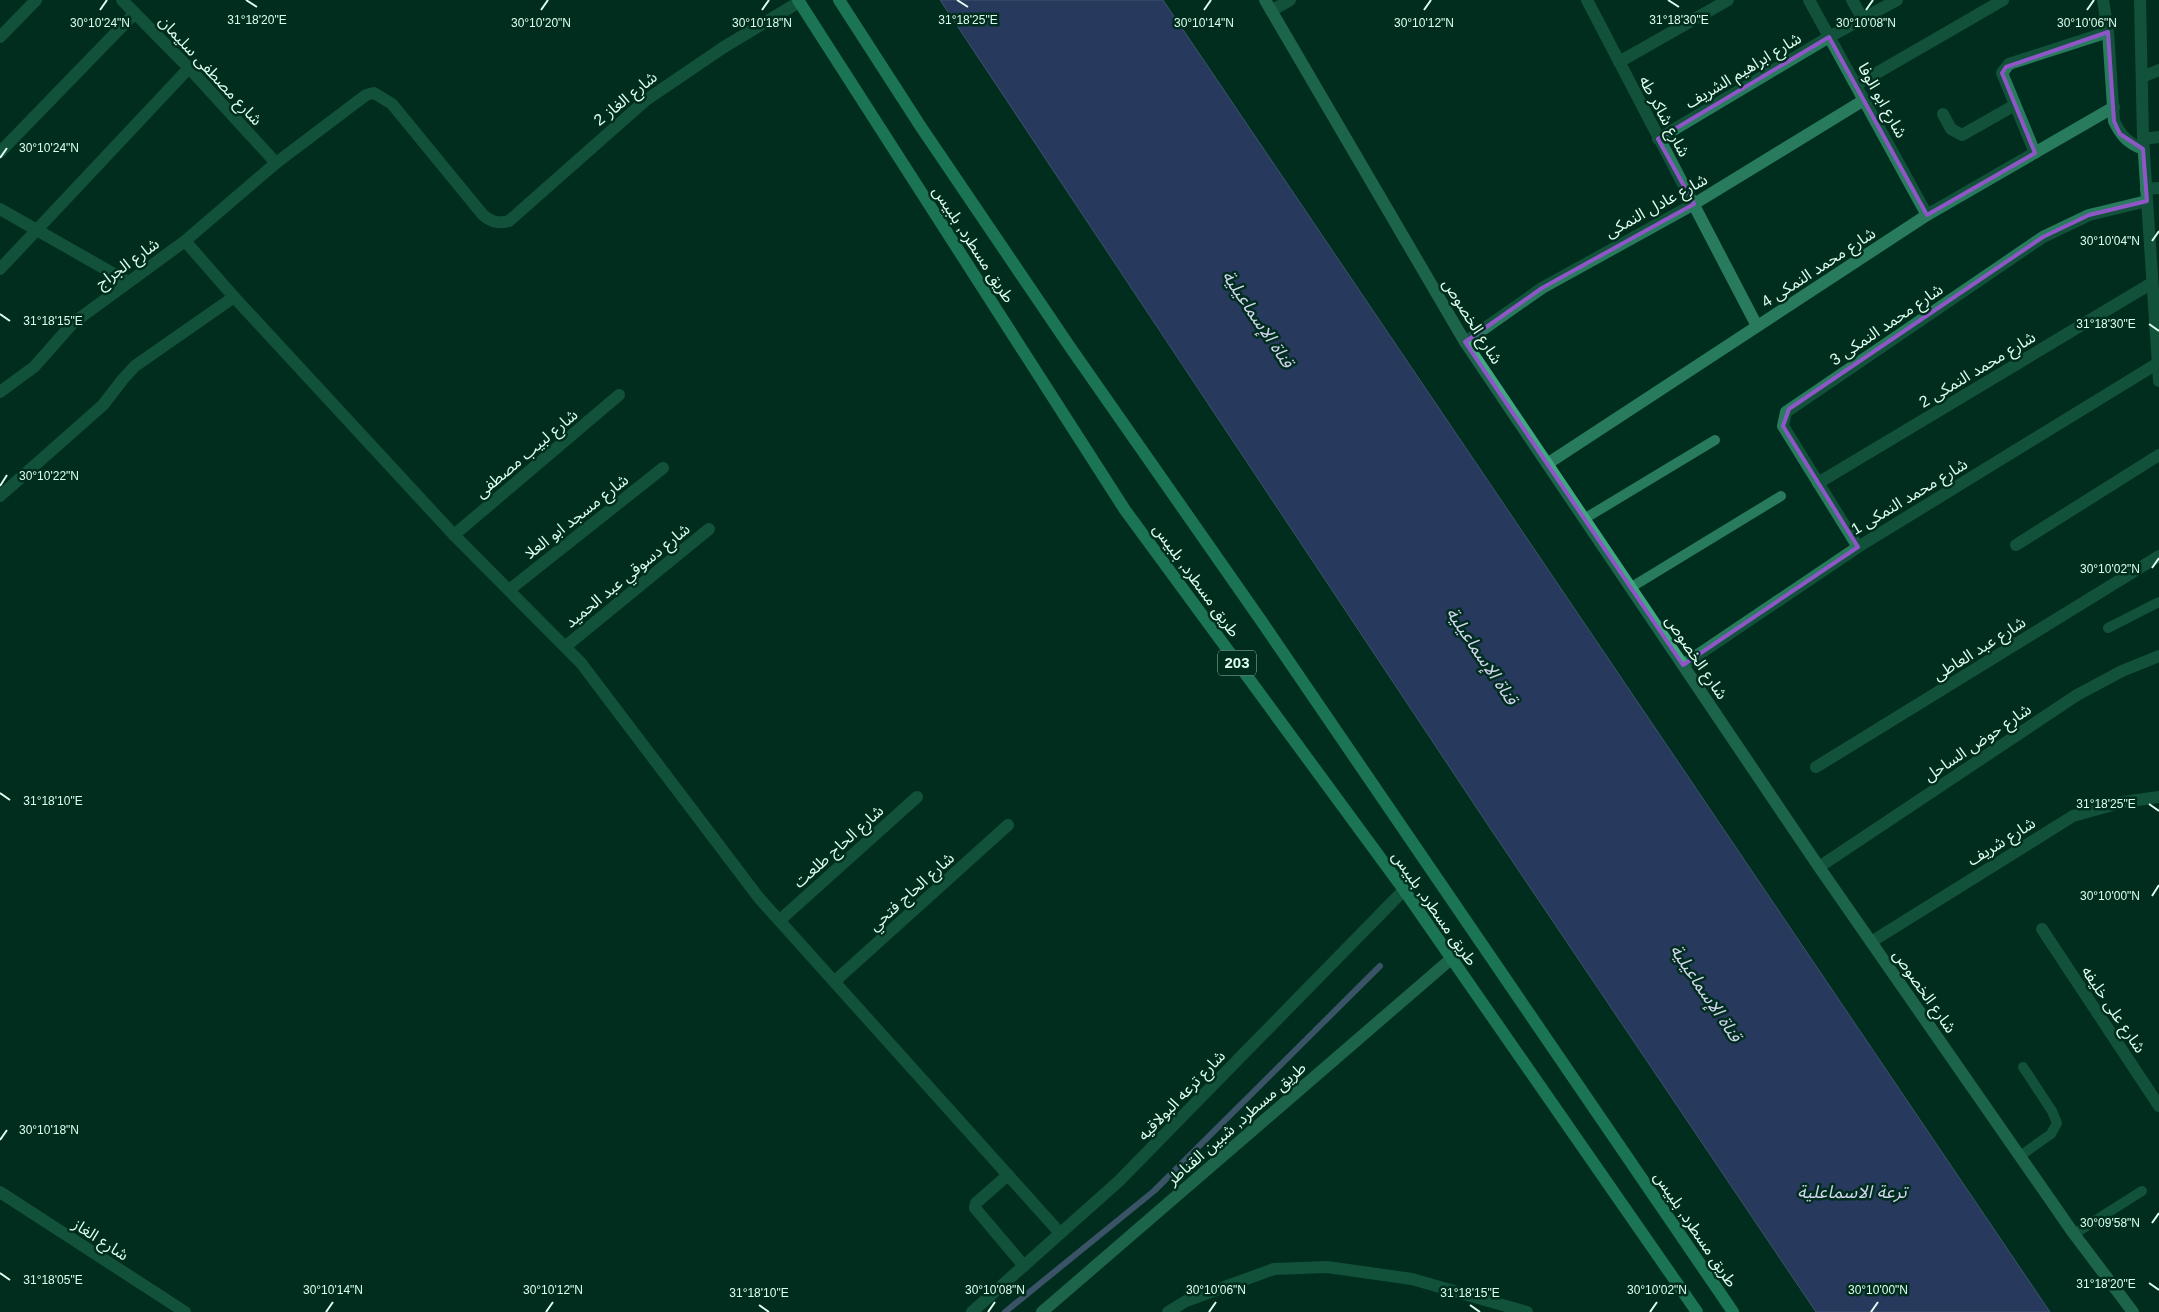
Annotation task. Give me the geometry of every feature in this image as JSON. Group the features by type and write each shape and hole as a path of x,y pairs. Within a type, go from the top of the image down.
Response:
{"main road":[{"name":"طريق مسطرد, بلبيس","path":"839,0 921,127 1070,348 1260,619 1733,1312"},
{"name":"طريق مسطرد, بلبيس","path":"798,1 1125,510 1404,890 1697,1312"},
{"name":"شارع الخصوص","path":"1268,5 1465,342 1819,867 2074,1234 2133,1312"},
{"name":"طريق مسطرد, شبين القناطر","path":"1042,1312 1451,959"}],"street":[{"path":"0,37 36,0"},
{"name":"شارع مصطفى سليمان","path":"122,0 189,68 276,163"},
{"path":"1268,5 1290,0"},
{"name":"شارع شاكر طه","path":"1587,0 1757,326"},
{"path":"1619,62 1728,0"},
{"name":"شارع ابو الوفا","path":"1809,0 1928,215"},
{"path":"1852,0 1863,19"},
{"name":"شارع ابراهيم الشريف","path":"1658,139 1829,37 1897,0"},
{"path":"1856,86 2003,0"},
{"path":"2103,0 2108,32 2114,121 2120,134 2130,144 2143,144 2159,137"},
{"path":"2142,0 2143,144 2151,193 2152,283 2156,300 2159,381"},
{"name":"شارع الغاز 2","path":"483,215 490,221 500,223 509,221 646,100 724,47 798,1"},
{"path":"0,152 135,13"},
{"path":"2035,153 2002,73 2009,64 2108,32"},
{"path":"0,268 189,68"},
{"path":"2142,77 2159,70"},
{"name":"شارع الجراج","path":"0,392 34,367 73,323 184,241 276,163 366,94 374,93 392,104 483,215"},
{"name":"شارع عادل النمكى","path":"1465,342 1542,288 1694,204 1864,100"},
{"path":"1943,114 1951,129 1962,134 2015,105"},
{"name":"شارع محمد النمكى 4","path":"1547,464 1928,215 2114,107"},
{"name":"شارع محمد النمكى 3","path":"1858,547 1783,426 1784,417 1789,409 2043,237 2089,215 2151,193"},
{"path":"0,208 128,282"},
{"path":"184,241 454,535 566,646 606,692 735,868 1060,1234"},
{"name":"شارع محمد النمكى 2","path":"1818,483 2152,283"},
{"path":"0,496 103,405 135,366 234,297"},
{"name":"شارع محمد النمكى 1","path":"1683,664 1858,547 2158,363"},
{"name":"شارع لبيب مصطفى","path":"454,535 619,395"},
{"path":"2016,545 2159,455"},
{"name":"شارع مسجد ابو العلا","path":"509,590 663,468"},
{"name":"شارع دسوقي عبد الحميد","path":"566,646 709,529"},
{"name":"شارع عبد العاطى","path":"1816,768 2159,556"},
{"name":"شارع حوض الساحل","path":"1819,867 2077,695 2122,671 2159,656"},
{"name":"شارع الحاج طلعت","path":"780,920 917,797"},
{"name":"شارع شريف","path":"1871,942 2073,816 2123,802 2159,797"},
{"name":"شارع الحاج فتحي","path":"835,981 1008,825"},
{"name":"شارع ترعه البولاقيه","path":"972,1312 1119,1181 1404,890"},
{"name":"شارع على خليفه","path":"2042,929 2159,1106"},
{"path":"1008,1176 976,1203 975,1208 1024,1266"},
{"name":"شارع الغاز","path":"0,1192 185,1312"},
{"path":"1168,1312 1186,1301 1274,1269 1327,1267 1412,1279 1527,1312"}],"lane":[{"path":"1584,518 1715,440"},
{"path":"1630,588 1781,496"},
{"path":"2108,628 2159,602"},
{"path":"2020,1156 2051,1134 2057,1123 2052,1111 2023,1067"},
{"path":"2074,1234 2142,1191"}],"highlighted area":[{"path":"2108,32 2114,121 2120,134 2143,149 2147,201 2089,215 2043,237 1789,409 1783,426 1858,547 1683,665 1465,342 1542,288 1694,204 1658,139 1829,37 1927,215 2035,153 2002,73 2006,67"}],"water":[{"name":"ترعة الاسماعلية","path":"940,0 1163,0 2050,1312 1816,1312 1488,825"}],"waterway":[{"path":"1005,1312 1154,1191 1380,966"}],"water label":[{"name":"قناة الإسماعيلية","path":"1258,319"},
{"name":"قناة الإسماعيلية","path":"1482,656"},
{"name":"قناة الإسماعيلية","path":"1706,993"}]}
